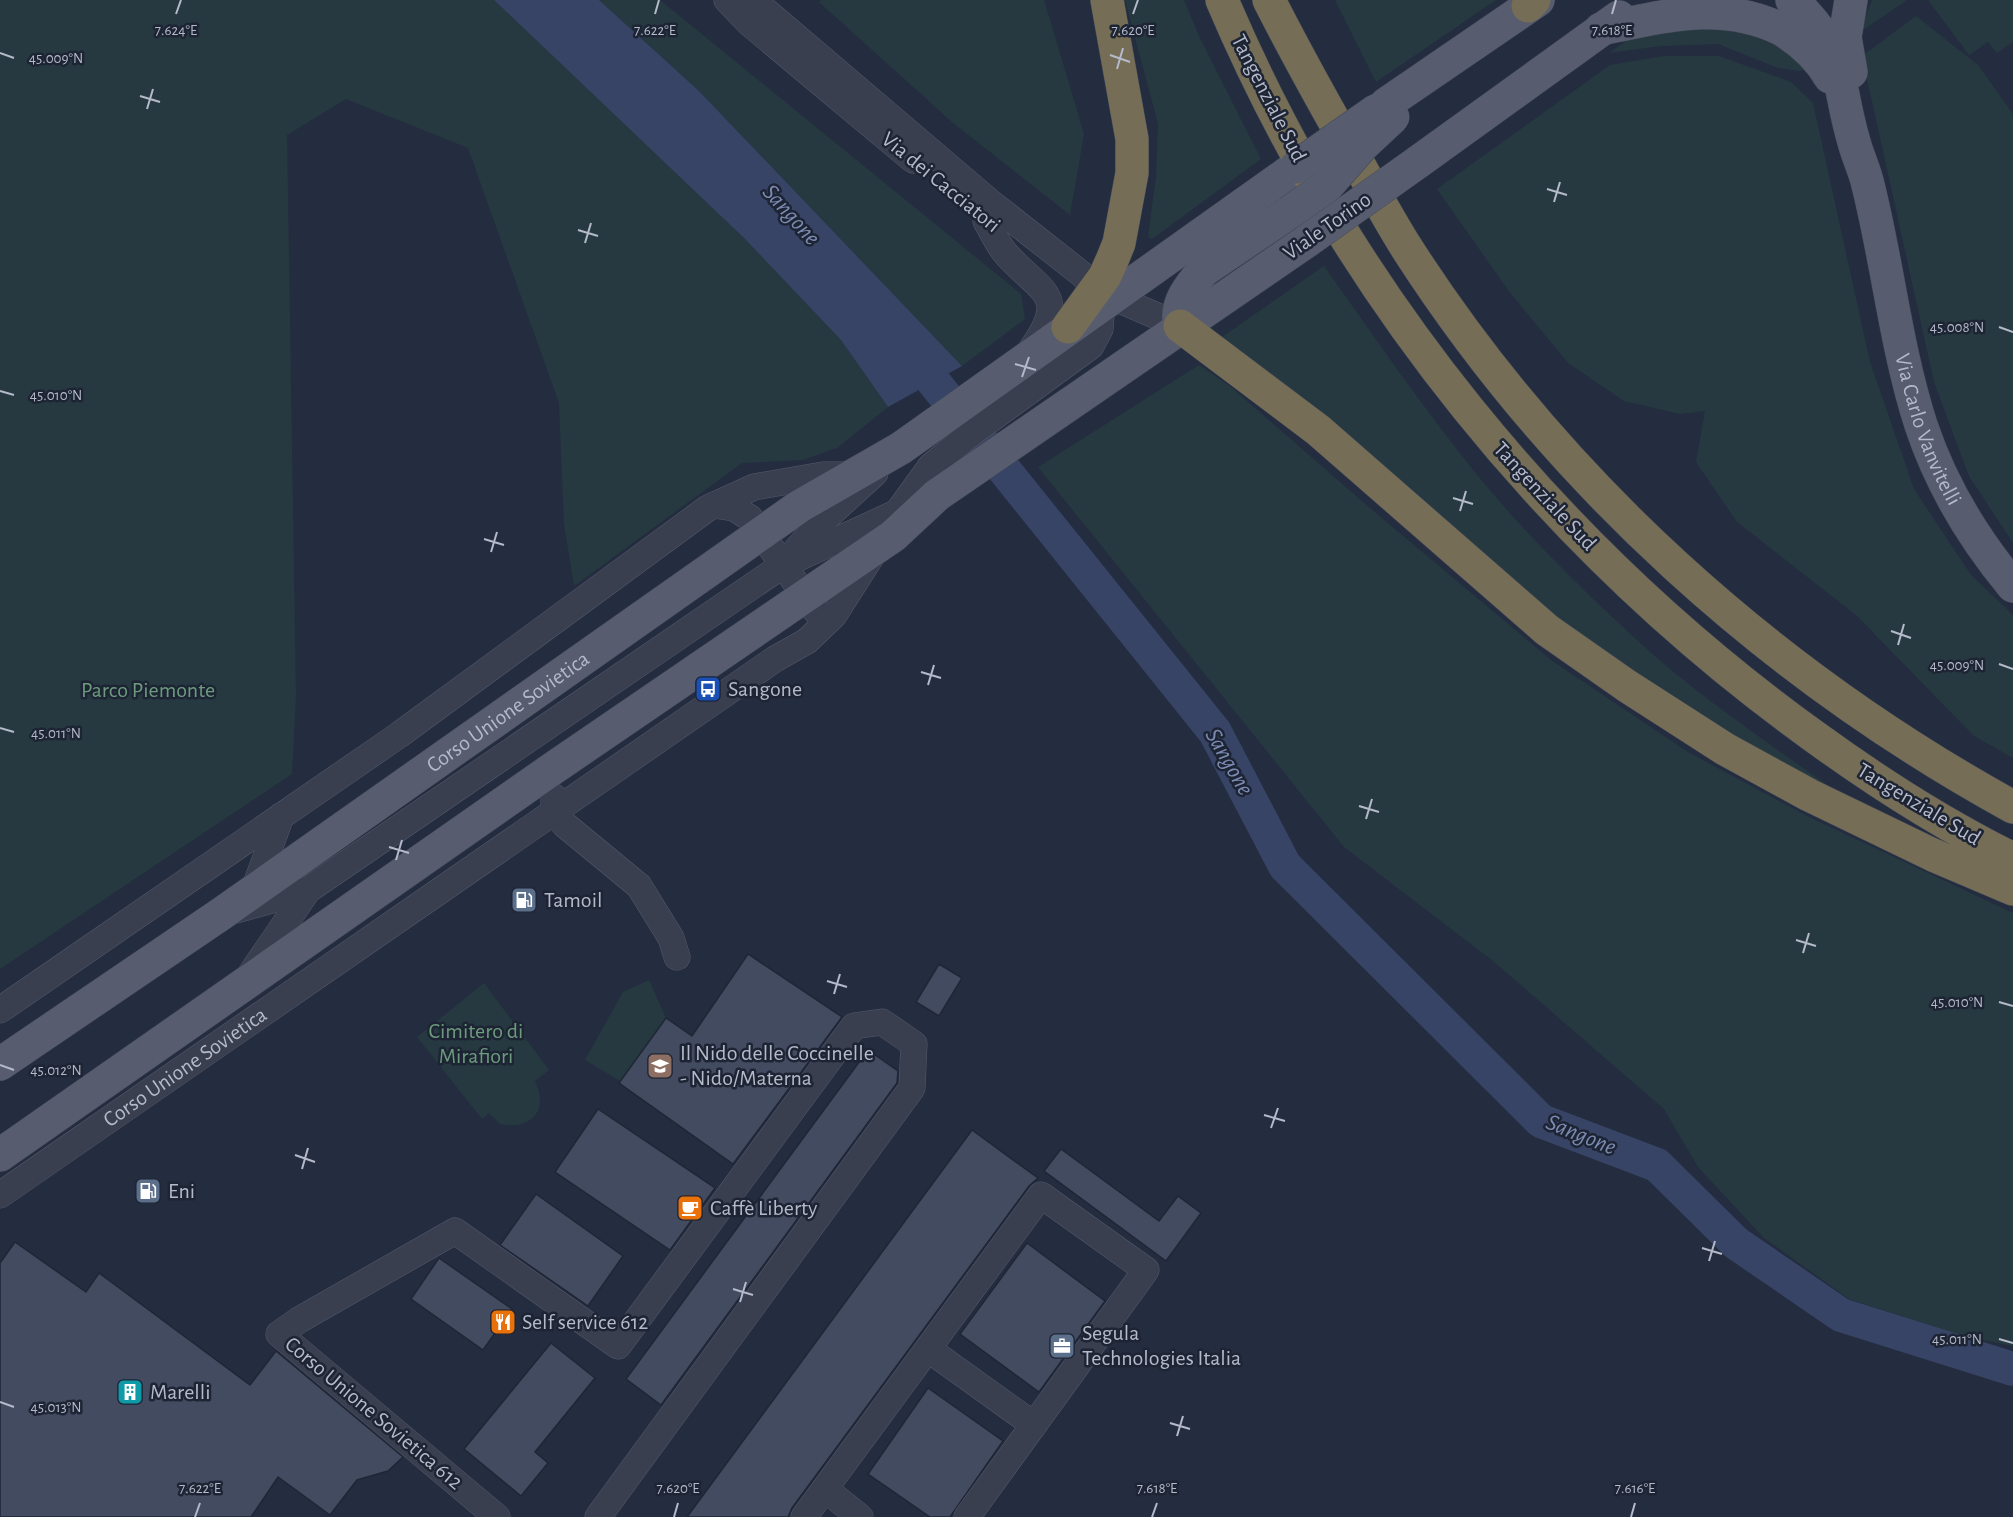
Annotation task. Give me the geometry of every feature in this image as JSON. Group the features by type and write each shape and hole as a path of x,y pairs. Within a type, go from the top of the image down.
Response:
{"highway":[{"path":"1068,327 1091,282 1119,243 1132,173 1132,139 1107,0"},
{"name":"Tangenziale Sud","path":"1222,0 1252,70 1288,140 1372,279 1434,367 1498,446 1552,505 1650,603 1726,670 1860,770 2013,859"},
{"name":"Tangenziale Sud","path":"1269,0 1295,53 1407,250 1468,336 1565,454 1697,587 1819,686 1894,736 2013,807"},
{"path":"1288,0 1295,53"},
{"path":"1180,326 1318,430 1547,630 1627,686 1725,749 1809,795 1933,855 2013,889"}],"main road":[{"name":"Viale Torino","path":"989,422 1180,326 1307,241 1644,0"},
{"name":"Via Carlo Vanvitelli","path":"1792,0 1809,16 1829,43 1840,73 1853,140 1868,183 1921,425 1947,488 1965,522 2013,586"},
{"name":"Via Carlo Vanvitelli","path":"1851,0 1845,37 1865,142 1868,183"},
{"path":"1180,326 1179,311 1193,281 1204,270 1328,185 1389,111 1421,80 1534,2"},
{"path":"1601,29 1709,7 1741,11 1775,26 1810,51 1822,63 1847,110"},
{"path":"1091,282 1151,268 1274,183 1389,111"},
{"path":"1023,360 1068,327"},
{"name":"Corso Unione Sovietica","path":"0,1155 425,857 877,546 940,482 989,422 1023,360"},
{"name":"Corso Unione Sovietica","path":"0,1064 221,914 800,506 909,442 989,422"}],"street":[{"name":"Via dei Cacciatori","path":"727,0 749,23 986,221 1051,270 1091,282 1180,326"},
{"name":"Via dei Cacciatori","path":"753,0 990,202 1091,282"},
{"path":"986,221 1005,253 1039,283 1048,299 1049,316 1045,329 1023,360"},
{"path":"989,422 1091,346 1100,329 1091,282"},
{"path":"783,565 818,526 909,442"},
{"name":"Corso Unione Sovietica","path":"0,1010 399,735 714,505 754,487 823,475 856,474"},
{"path":"783,565 897,513 940,482"},
{"path":"714,505 725,506 743,513 761,534 816,611 818,622 813,636"},
{"name":"Corso Unione Sovietica","path":"2,1191 775,659 813,636 844,603 877,546"},
{"name":"Corso Unione Sovietica","path":"308,890 783,565"},
{"path":"555,767 554,812 565,825 639,886 671,938 677,957"},
{"path":"254,890 281,816"},
{"path":"422,903 425,857"},
{"path":"221,914 308,890"},
{"path":"245,983 308,890"},
{"name":"Corso Unione Sovietica 612","path":"490,1515 279,1334 299,1320 455,1231 618,1346 854,1026 882,1022 914,1044 912,1088 598,1517"},
{"path":"804,1517 1041,1195 1146,1270 968,1517"},
{"path":"928,1349 1034,1425"},
{"path":"825,1489 860,1517"}],"green space":[{"name":"Parco Piemonte","path":"0,0 494,0 745,239 841,340 888,407 837,448 803,460 742,463 574,586 564,524 559,403 468,148 346,99 287,135 296,696 292,774 0,969"},
{"path":"599,0 660,0 1021,294 1025,319 962,366 699,91"},
{"path":"821,0 1044,0 1084,134 1070,215 952,122 819,2"},
{"path":"1125,0 1184,0 1199,36 1261,159 1152,239 1148,237 1156,176 1158,124"},
{"path":"1335,0 1496,0 1376,82"},
{"path":"1872,0 1907,0 1860,32"},
{"path":"1928,0 2013,0 2013,42 1997,53 1988,42 1969,55"},
{"path":"1916,16 1978,65 2013,114 2013,543 1969,476 1934,382 1862,56"},
{"path":"1750,25 1814,67 1799,71 1778,68 1718,44 1661,46 1609,53 1637,33"},
{"path":"1664,56 1719,56 1791,82 1813,103 1870,362 1914,489 1971,575 2013,615 2013,758 1974,736 1856,615 1737,522 1696,462 1705,411 1680,414 1624,401 1568,363 1508,290 1437,189 1610,65"},
{"path":"1324,266 1454,446 1512,516 1553,559 1661,662 1735,720 1837,792 1703,720 1526,599 1219,339"},
{"path":"1199,365 1231,387 1364,503 1551,660 1688,752 1809,817 2013,913 2013,1346 1963,1336 1849,1299 1764,1238 1698,1167 1664,1109 1493,961 1344,847 1038,467"},
{"path":"649,980 666,1018 620,1081 585,1060 623,992"},
{"name":"Cimitero di Mirafiori","path":"484,983 549,1070 535,1081 539,1091 539,1109 529,1121 521,1124 500,1124 489,1113 482,1119 417,1037"}],"water":[{"path":"494,0 599,0 699,91 962,366 888,407 841,340 745,239"}],"building":[{"path":"748,954 842,1017 733,1164 619,1083 666,1018 692,1036"},
{"path":"939,964 962,978 939,1016 916,1002"},
{"path":"868,1050 898,1071 897,1083 661,1405 626,1379"},
{"path":"598,1109 715,1188 670,1250 555,1172"},
{"path":"972,1130 1038,1178 1029,1186 792,1508 788,1517 687,1517"},
{"path":"1061,1149 1159,1221 1178,1196 1201,1213 1166,1261 1044,1171"},
{"path":"536,1194 623,1256 588,1306 500,1245"},
{"name":"Marelli","path":"15,1242 86,1292 99,1273 250,1385 276,1351 403,1457 388,1471 357,1480 330,1515 278,1477 251,1517 0,1517 0,1263"},
{"path":"1027,1243 1105,1301 1039,1392 960,1334"},
{"path":"439,1258 512,1309 483,1350 411,1299"},
{"path":"551,1343 595,1378 535,1452 548,1463 521,1496 464,1449"},
{"path":"928,1388 1003,1441 950,1517 930,1517 868,1474"}],"waterway":[{"name":"Sangone","path":"904,345 1215,732 1285,866 1541,1121 1657,1165 1736,1243 1841,1315 2013,1369"}],"place":[{"name":"Sangone","path":"708,689"},
{"name":"Tamoil","path":"524,900"},
{"name":"Il Nido delle Coccinelle - Nido/Materna","path":"660,1066"},
{"name":"Eni","path":"148,1191"},
{"name":"Caffè Liberty","path":"690,1208"},
{"name":"Self service 612","path":"503,1322"},
{"name":"Segula Technologies Italia","path":"1062,1346"},
{"name":"Marelli","path":"130,1392"}]}
